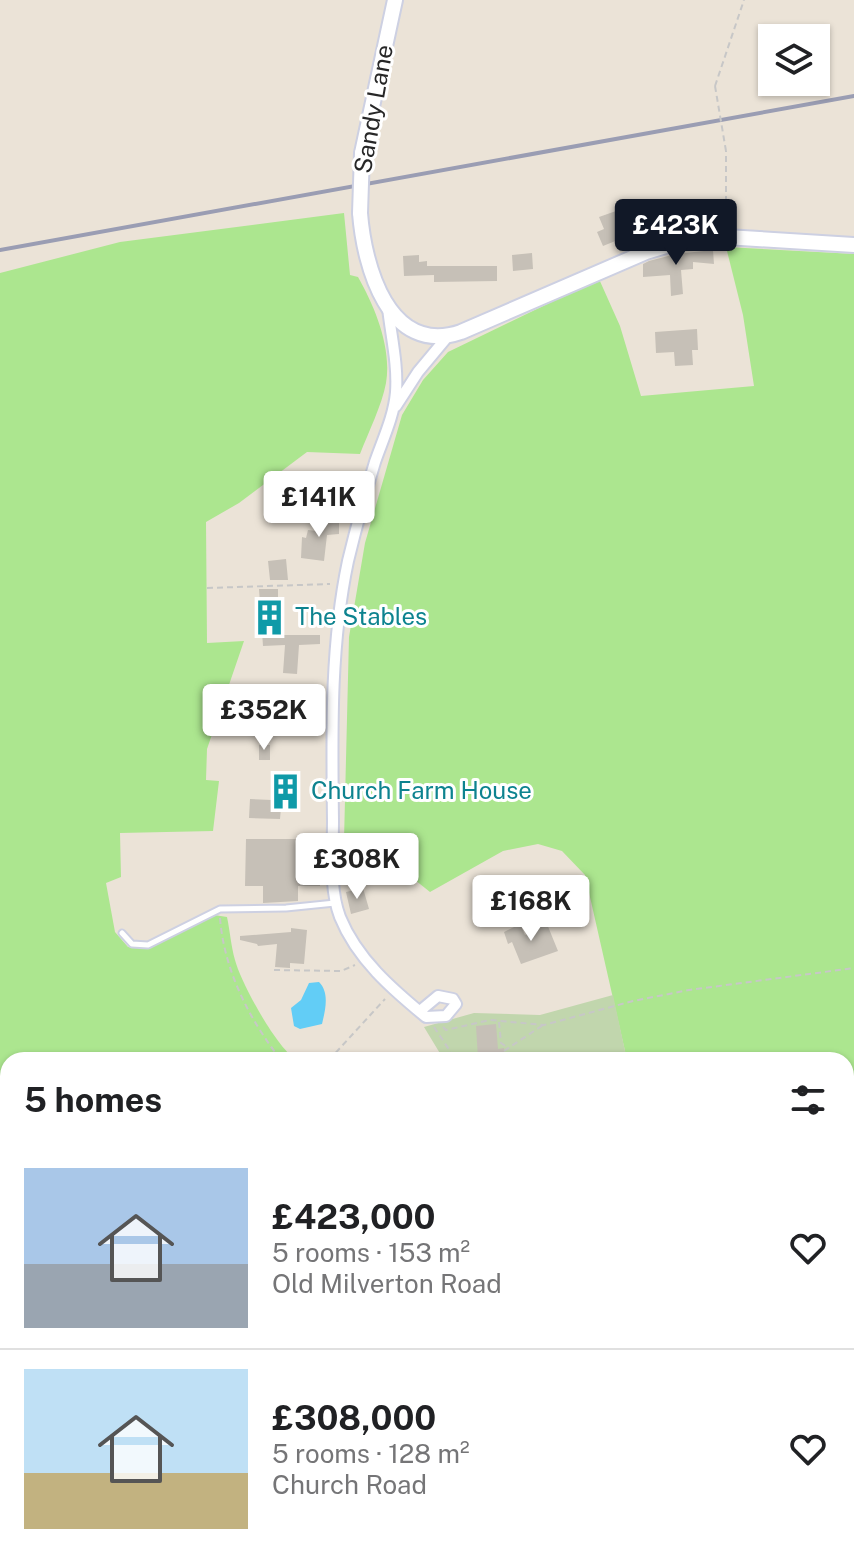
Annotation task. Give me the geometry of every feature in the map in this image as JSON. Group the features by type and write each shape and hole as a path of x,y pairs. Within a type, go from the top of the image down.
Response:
{"street":[{"name":"Sandy Lane","path":"388,308 367,263 360,213 362,153 395,0"},
{"path":"388,308 424,335 448,336 646,252 686,240 726,237 854,245"},
{"path":"388,308 396,366 396,394 362,506 337,624 332,861 336,903 345,928 389,985 423,1014"},
{"path":"392,415 418,372 448,336"}],"lane":[{"path":"122,933 132,944 153,944 218,909 336,903"}],"path":[{"path":"726,228 726,151 715,86 744,0"},
{"path":"207,588 332,583"},
{"path":"218,909 226,958 257,1026 275,1052"},
{"path":"274,970 341,971 356,964"},
{"path":"504,1051 544,1025 633,1001 689,990 854,968"},
{"path":"336,1052 386,997"},
{"path":"423,1014 446,1030 490,1020 544,1025"},
{"path":"423,1014 450,1052"},
{"path":"499,1020 501,1043 507,1047"}],"green space":[{"path":"344,213 350,275 358,277 376,314 387,356 386,383 360,454 307,452 239,503 206,522 207,643 244,641 207,749 206,780 219,781 213,831 120,833 121,877 106,883 115,932 128,947 147,949 214,915 227,917 235,960 244,984 270,1030 288,1052 0,1052 0,273 120,242"},
{"path":"726,247 854,254 854,1052 625,1052 585,875 562,851 538,844 503,851 430,892 400,868 343,881 349,637 365,543 402,415 423,380 448,352 599,279 620,326 641,396 754,386 743,315"},
{"path":"613,995 625,1052 439,1052 424,1027 474,1013 540,1015"}],"water":[{"path":"319,982 326,997 322,1024 300,1029 294,1026 291,1008 301,1000 309,983"}],"building":[{"path":"616,211 620,222 640,214 651,215 650,230 645,229 603,246 597,232 604,229 599,217"},
{"path":"713,250 714,264 693,262 693,269 681,270 683,294 671,296 670,275 643,277 643,264 649,261"},
{"path":"532,253 533,269 513,271 512,255"},
{"path":"419,255 419,262 427,261 427,266 497,266 497,281 434,282 434,275 404,276 403,256"},
{"path":"697,329 698,350 692,350 693,365 675,366 674,352 656,353 655,332"},
{"path":"317,518 339,519 339,534 327,535 324,561 301,558 302,537 306,538 308,530 316,531"},
{"path":"286,559 288,580 270,580 268,561"},
{"name":"The Stables","path":"259,589 278,589 279,635 320,635 320,644 299,645 297,674 283,673 285,645 263,646"},
{"path":"259,745 270,745 270,760 259,760"},
{"path":"272,771 297,772 296,807 281,808 280,819 249,818 250,799 272,800"},
{"path":"308,835 320,835 320,886 298,886 298,901 263,903 263,886 245,886 246,839 308,839"},
{"path":"363,888 369,909 351,914 346,892"},
{"path":"520,924 525,935 547,924 558,951 521,964 504,932"},
{"path":"291,928 307,930 304,964 290,963 290,968 275,967 277,944 258,946 240,940 240,936 291,932"},
{"path":"496,1024 498,1049 504,1048 504,1052 478,1052 476,1026"}],"railway":[{"path":"0,250 854,96"}],"place":[{"name":"The Stables","path":"269,617"},
{"name":"Church Farm House","path":"285,791"}]}
